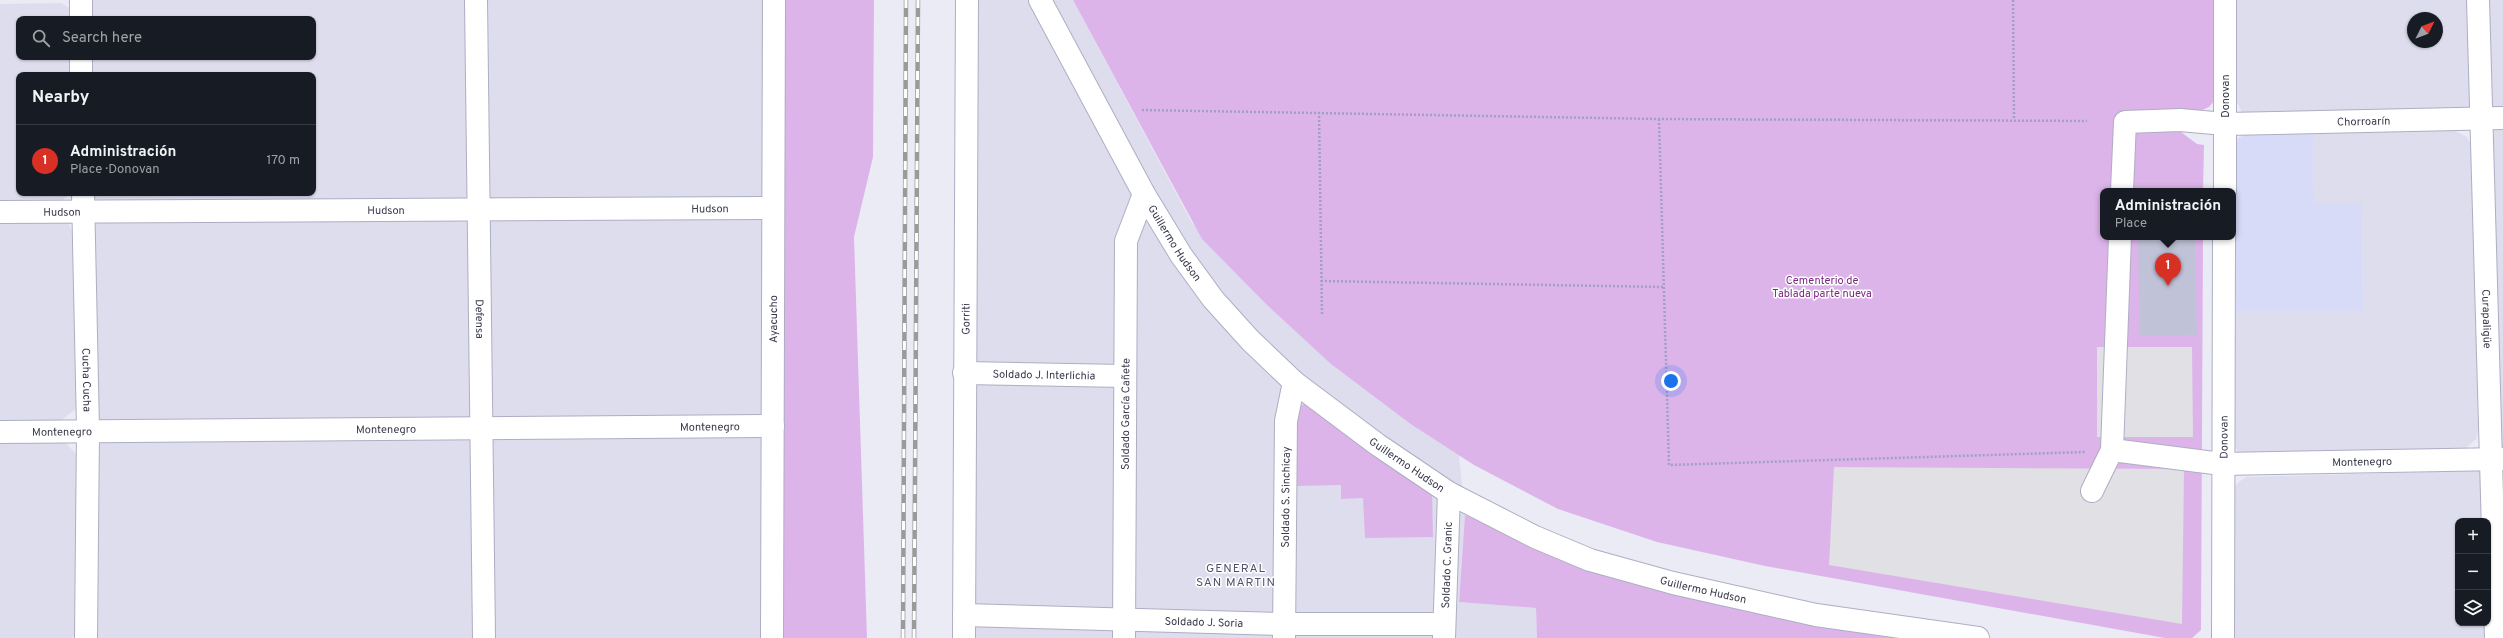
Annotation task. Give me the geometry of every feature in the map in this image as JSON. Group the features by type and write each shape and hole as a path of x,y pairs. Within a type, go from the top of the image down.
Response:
{"street":[{"path":"80,0 81,16"},
{"name":"Defensa","path":"476,0 480,208 484,638"},
{"name":"Ayacucho","path":"772,638 774,0"},
{"name":"Gorriti","path":"964,638 964,374 967,0"},
{"name":"Guillermo Hudson","path":"1040,0 1144,194 1181,255 1213,299 1250,340 1294,382 1378,445 1449,493 1535,537 1590,560 1673,583 1816,615 1978,638"},
{"name":"Donovan","path":"2224,188 2226,0"},
{"name":"Curapaligüe","path":"2478,0 2481,119 2496,459 2496,638"},
{"path":"81,60 81,72"},
{"name":"Chorroarín","path":"2122,188 2125,122 2180,120 2225,124 2503,118"},
{"name":"Soldado García Cañete","path":"1124,629 1124,376 1126,240 1144,194"},
{"name":"Hudson","path":"0,212 83,202 480,208 773,208"},
{"name":"Cucha Cucha","path":"83,202 88,430 86,638"},
{"path":"2092,491 2112,450 2120,240"},
{"name":"Donovan","path":"2223,638 2222,464 2224,240"},
{"name":"Soldado J. Interlichia","path":"964,374 1124,376"},
{"name":"Soldado S. Sinchicay","path":"1283,631 1286,421 1294,382"},
{"name":"Montenegro","path":"0,432 88,430 772,426"},
{"name":"Montenegro","path":"2112,450 2222,464 2496,459"},
{"name":"Soldado C. Granic","path":"1444,631 1449,493"},
{"name":"Soldado J. Soria","path":"964,615 1124,629 1444,631"}],"path":[{"path":"2013,0 2014,120"},
{"path":"1142,110 1659,119 2087,121"},
{"path":"1319,112 1322,314"},
{"path":"1659,119 1669,465 2085,452"},
{"path":"1321,281 1663,287"}],"shaded area":[{"path":"91,0 768,0 766,638 97,638 93,196 316,196 316,72 92,72 91,60 316,60 316,16 91,16"},
{"path":"967,0 1073,0 1192,223 1412,425 1459,455 1465,515 1459,602 1536,608 1537,638 960,638"},
{"path":"2234,0 2503,0 2503,638 2232,638 2233,488 2246,477 2499,470 2487,110 2242,113 2233,93"},
{"path":"62,3 69,8 72,16 16,16 16,60 72,60 72,72 16,72 16,196 67,196 61,202 0,203 0,4"},
{"path":"2451,129 2467,137 2472,146 2478,431 2476,439 2465,449 2238,453 2231,435 2236,311 2363,311 2362,203 2314,203 2313,132"},
{"path":"2250,132 2313,132 2314,203 2362,203 2363,311 2236,311 2235,146 2238,138"},
{"path":"0,221 68,222 73,234 76,409 59,422 0,423"},
{"path":"2097,347 2192,347 2193,437 2097,437"},
{"path":"61,438 78,456 77,632 72,638 0,638 0,440"},
{"path":"1834,467 2184,469 2182,624 1829,565"}],"green space":[{"path":"780,0 874,0 873,157 854,237 867,638 782,638"},
{"name":"Cementerio de Tablada parte nueva","path":"1073,0 2217,0 2214,101 2209,107 2180,120 2181,132 2197,144 2204,145 2203,188 2100,188 2100,240 2203,240 2201,630 2192,638 2165,638 1765,566 1657,542 1558,509 1474,465 1412,425 1331,364 1266,304 1202,239"},
{"path":"1307,403 1432,491 1433,537 1365,538 1363,498 1341,499 1341,485 1296,486 1295,413 1297,407"},
{"path":"1465,515 1606,573 1794,621 1898,638 1537,638 1536,608 1459,602"}],"building":[{"path":"2138,240 2195,240 2197,335 2140,336"}],"railway":[{"path":"903,638 906,0"},
{"path":"914,638 918,0"}],"place":[{"name":"Administración","path":"2168,286"}],"district":[{"name":"GENERAL SAN MARTIN","path":"1236,575"}]}
